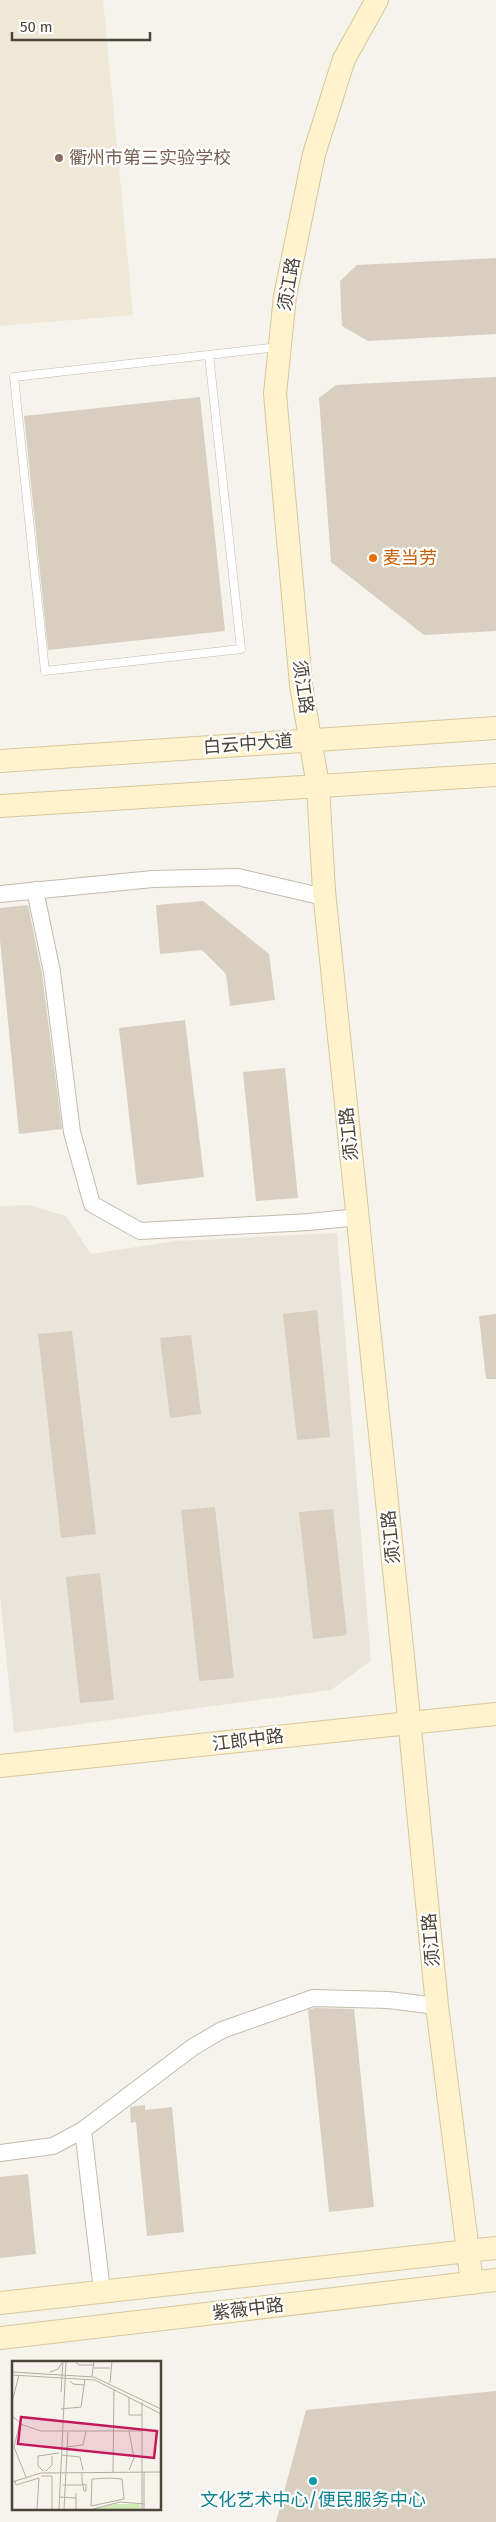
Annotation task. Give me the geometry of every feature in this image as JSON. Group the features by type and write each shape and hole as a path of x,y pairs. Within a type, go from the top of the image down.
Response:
{"street":[{"name":"须江路","path":"377,0 344,59 314,154 286,296 275,394 301,685 318,786 324,897 410,1721 437,2006 472,2283"},
{"name":"白云中大道","path":"0,761 496,728"},
{"path":"0,806 496,775"},
{"path":"0,894 153,879 238,877 324,897"},
{"path":"35,890 52,972 72,1132 92,1204 140,1231 308,1222 358,1217"},
{"name":"江郎中路","path":"0,1766 181,1748 410,1721 496,1714"},
{"path":"0,2153 53,2146 83,2130 193,2047 222,2030 313,1998 388,2000 437,2006"},
{"path":"83,2130 102,2291"},
{"name":"紫薇中路","path":"0,2303 496,2248"},
{"name":"紫薇中路","path":"0,2338 496,2280"}],"lane":[{"path":"208,355 241,649 45,671 14,377 208,355 280,347"}],"shaded area":[{"name":"衢州市第三实验学校","path":"0,0 103,0 133,315 0,326"},
{"path":"29,1205 66,1216 91,1254 176,1241 337,1233 371,1661 331,1690 14,1733 0,1596 0,1206"}],"building":[{"path":"496,258 496,334 368,341 342,326 340,281 357,265"},
{"path":"496,377 496,631 424,635 331,562 319,398 336,385"},
{"path":"200,397 225,631 48,650 24,416"},
{"path":"203,901 269,954 275,1000 230,1006 226,974 202,950 160,954 156,905"},
{"path":"28,905 42,974 62,1129 19,1134 0,940 0,908"},
{"path":"185,1020 204,1177 137,1185 119,1028"},
{"path":"285,1068 298,1198 256,1201 243,1072"},
{"path":"317,1310 330,1437 297,1440 283,1314"},
{"path":"496,1314 496,1379 486,1379 479,1316"},
{"path":"72,1331 96,1534 61,1538 38,1334"},
{"path":"191,1335 201,1414 170,1418 160,1338"},
{"path":"215,1507 234,1678 199,1681 181,1510"},
{"path":"333,1509 347,1635 313,1639 299,1512"},
{"path":"100,1573 114,1700 80,1703 66,1577"},
{"path":"315,2008 354,2009 374,2207 329,2212 308,2010"},
{"path":"145,2105 145,2110 172,2107 184,2232 147,2236 136,2122 131,2123 130,2107"},
{"path":"28,2174 36,2254 0,2258 0,2177"},
{"path":"496,2391 496,2522 276,2522 306,2410"}],"place":[{"name":"衢州市第三实验学校","path":"59,158"},
{"name":"麦当劳","path":"373,558"},
{"name":"文化艺术中心/便民服务中心","path":"313,2481"}]}
